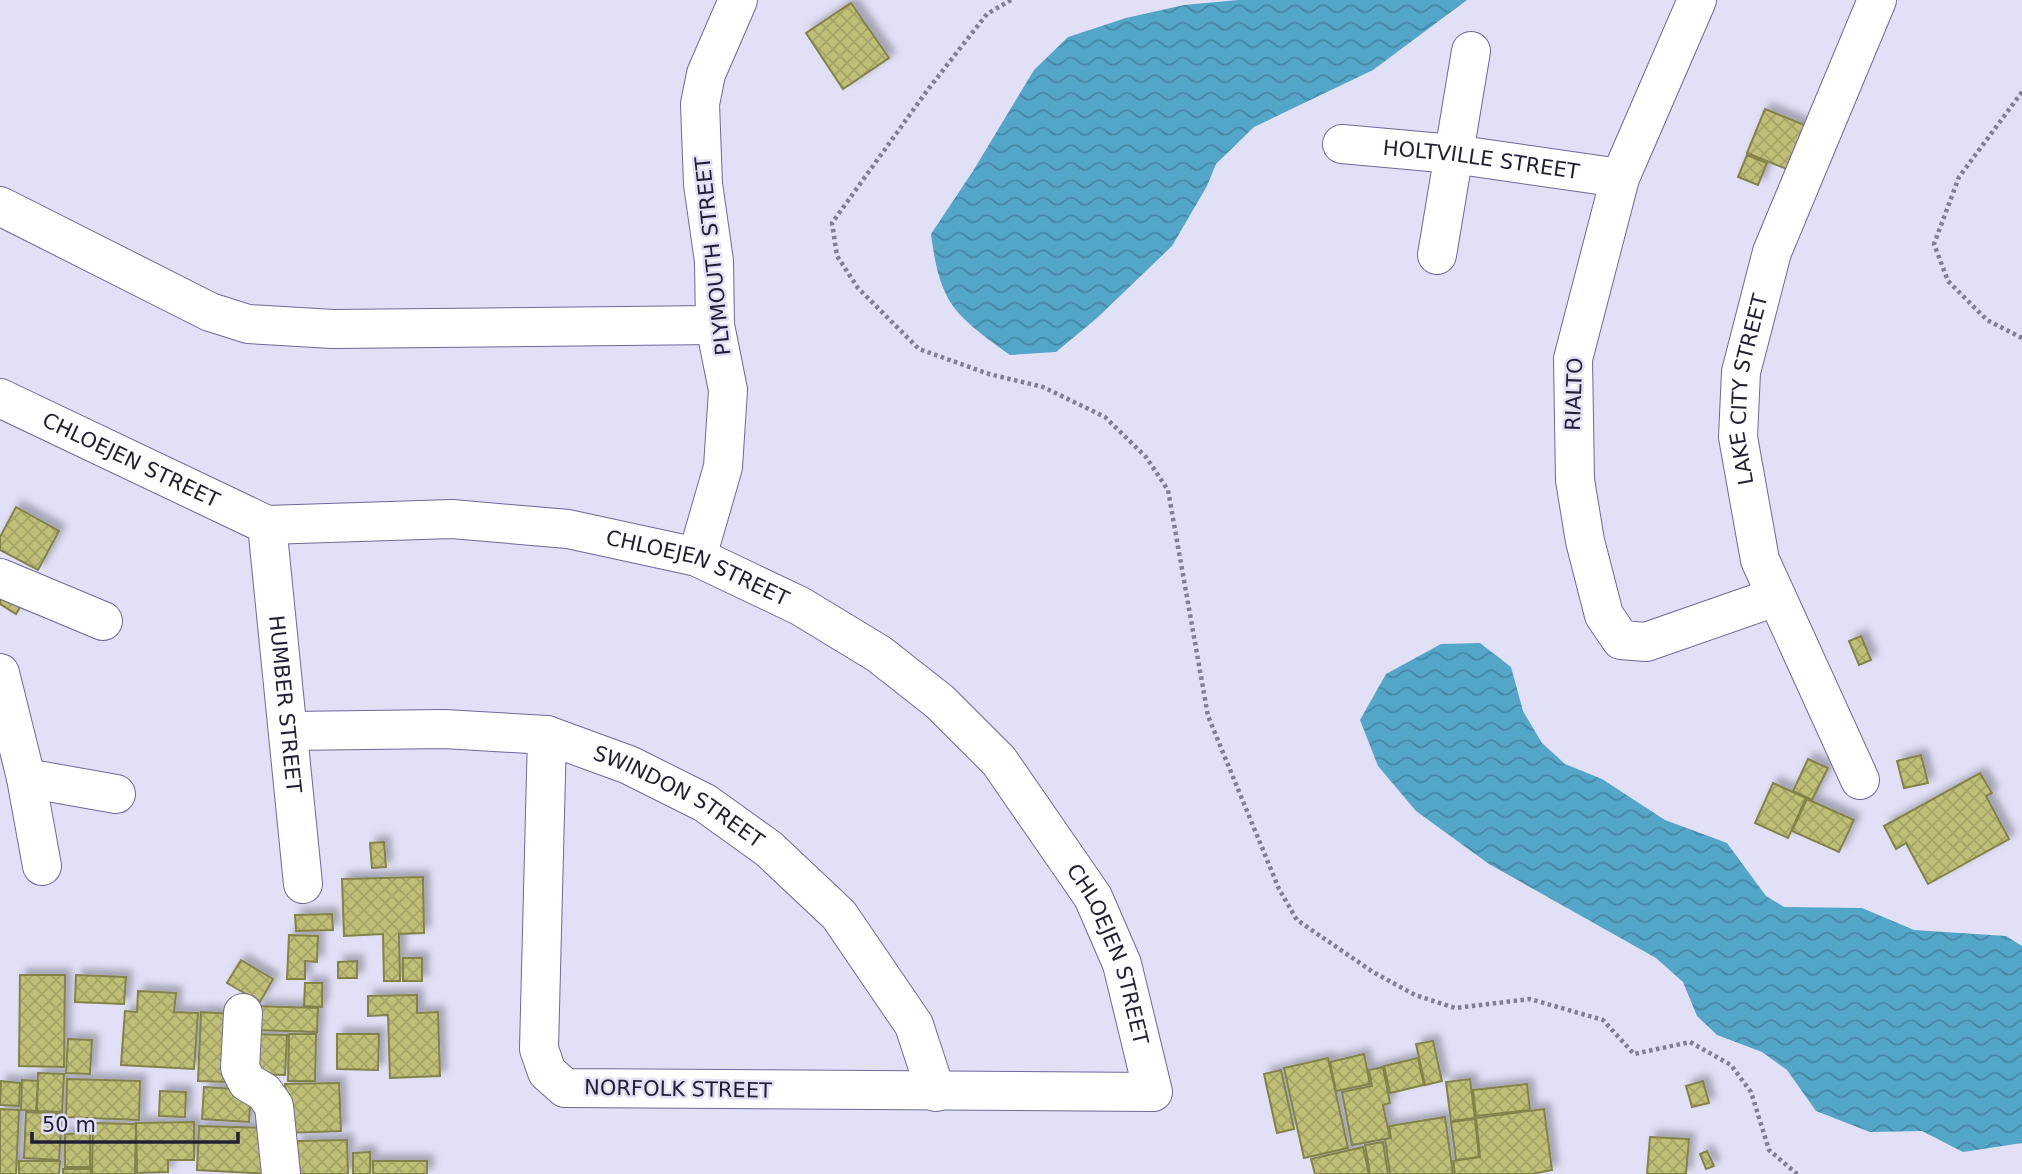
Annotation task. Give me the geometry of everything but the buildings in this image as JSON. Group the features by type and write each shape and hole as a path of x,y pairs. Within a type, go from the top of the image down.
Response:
{"street":[{"name":"PLYMOUTH STREET","path":"697,557 724,454 728,390 715,325 714,261 704,184 700,104 706,74 738,0"},
{"name":"RIALTO","path":"1697,0 1620,178 1573,359 1575,480 1585,541 1604,615 1621,640 1646,642 1775,597"},
{"name":"LAKE CITY STREET","path":"1860,780 1760,559 1738,437 1741,372 1772,252 1877,0"},
{"path":"1437,256 1471,51"},
{"name":"HOLTVILLE STREET","path":"1342,144 1453,154 1620,178"},
{"path":"0,206 210,312 248,324 333,329 715,325"},
{"name":"CHLOEJEN STREET","path":"0,398 267,525 452,519 568,529 697,557 800,606 879,654 940,702 999,761 1093,897 1122,964 1153,1092"},
{"name":"HUMBER STREET","path":"267,525 303,884"},
{"path":"0,578 103,621"},
{"path":"0,673 26,778 43,866"},
{"name":"SWINDON STREET","path":"289,731 444,729 547,735 629,765 705,803 769,849 839,915 914,1026 936,1092"},
{"name":"NORFOLK STREET","path":"547,735 539,1049 547,1072 565,1088 1153,1092"},
{"path":"26,778 116,794"},
{"path":"243,1013 240,1068 247,1082 264,1092 274,1106 281,1174"}],"path":[{"path":"1012,0 987,14 922,98 832,223 837,256 858,288 919,349 989,374 1043,387 1105,417 1146,457 1168,489 1208,716 1279,889 1297,920 1373,972 1415,995 1455,1008 1530,999 1603,1020 1634,1054 1690,1042 1731,1065 1751,1092 1769,1150 1797,1174"},
{"path":"2022,92 1959,177 1934,244 1948,281 1987,320 2022,338"}],"water":[{"path":"1238,0 1467,0 1373,70 1254,127 1216,164 1207,186 1172,246 1097,318 1056,352 1010,355 963,318 953,306 939,277 931,234 1034,70 1068,37 1126,18 1184,5"},
{"path":"1480,643 1511,667 1523,711 1542,743 1565,764 1602,779 1665,820 1727,843 1766,896 1784,907 1862,908 1914,930 2006,936 2022,946 2022,1143 1963,1152 1922,1131 1870,1132 1816,1111 1787,1070 1762,1052 1717,1035 1697,1016 1683,982 1656,958 1489,864 1416,811 1378,766 1360,720 1386,674 1441,644"}]}
